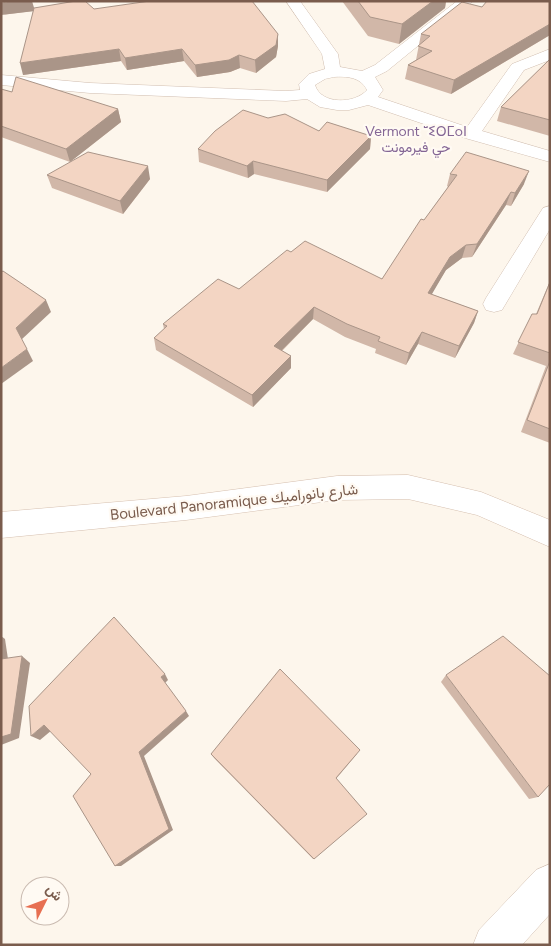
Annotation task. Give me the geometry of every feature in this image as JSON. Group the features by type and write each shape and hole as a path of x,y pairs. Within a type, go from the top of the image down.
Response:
{"street":[{"path":"293,1 330,54 333,72"},
{"path":"363,77 381,68 466,1"},
{"path":"471,134 518,67 531,60 547,57"},
{"path":"309,94 307,84 316,76 333,72 354,73 373,85 374,90 368,100"},
{"path":"1,80 90,88 286,96 309,94 316,99 336,105 359,103 368,100 471,134 550,157"},
{"path":"494,304 550,212"},
{"name":"Boulevard Panoramique شارع بانوراميك","path":"1,525 186,508 337,488 408,488 481,504 550,534"},
{"path":"494,945 550,884"}],"building":[{"path":"85,1 94,9 150,1 252,1 278,34 276,45 255,60 239,55 229,60 195,65 182,49 125,58 119,49 20,63 34,8"},
{"path":"358,1 433,1 402,24 370,17"},
{"path":"487,1 550,1 550,24 454,80 408,65 432,51 418,46 430,36 421,34 462,2 482,7"},
{"path":"550,59 550,120 501,107"},
{"path":"16,77 118,109 66,149 1,126 1,89 12,92"},
{"path":"243,110 268,118 285,114 319,131 327,122 371,136 327,180 253,161 247,166 198,149 215,131"},
{"path":"88,152 148,166 120,201 47,175"},
{"path":"466,152 529,171 515,193 511,192 477,244 466,245 450,257 428,293 478,311 459,346 422,332 409,353 378,341 380,337 347,324 314,307 274,346 291,356 252,395 154,338 167,326 163,324 218,279 239,289 287,250 291,252 305,241 382,279 421,219 424,220 457,175 450,174"},
{"path":"3,271 46,300 16,328 27,349 1,368 1,272"},
{"path":"550,282 550,353 518,342 532,314 537,314"},
{"path":"550,361 550,429 527,420"},
{"path":"114,617 165,674 161,677 186,711 139,752 169,829 115,866 73,796 91,774 44,725 31,736 29,706"},
{"path":"503,636 550,676 550,784 538,797 446,675"},
{"path":"22,656 11,734 1,737 1,659"},
{"path":"280,669 360,750 336,778 367,814 314,859 211,754"}],"district":[{"name":"Vermont ⵯⵉⵔⵎoⵏ حي فيرمونت","path":"416,140"}]}
